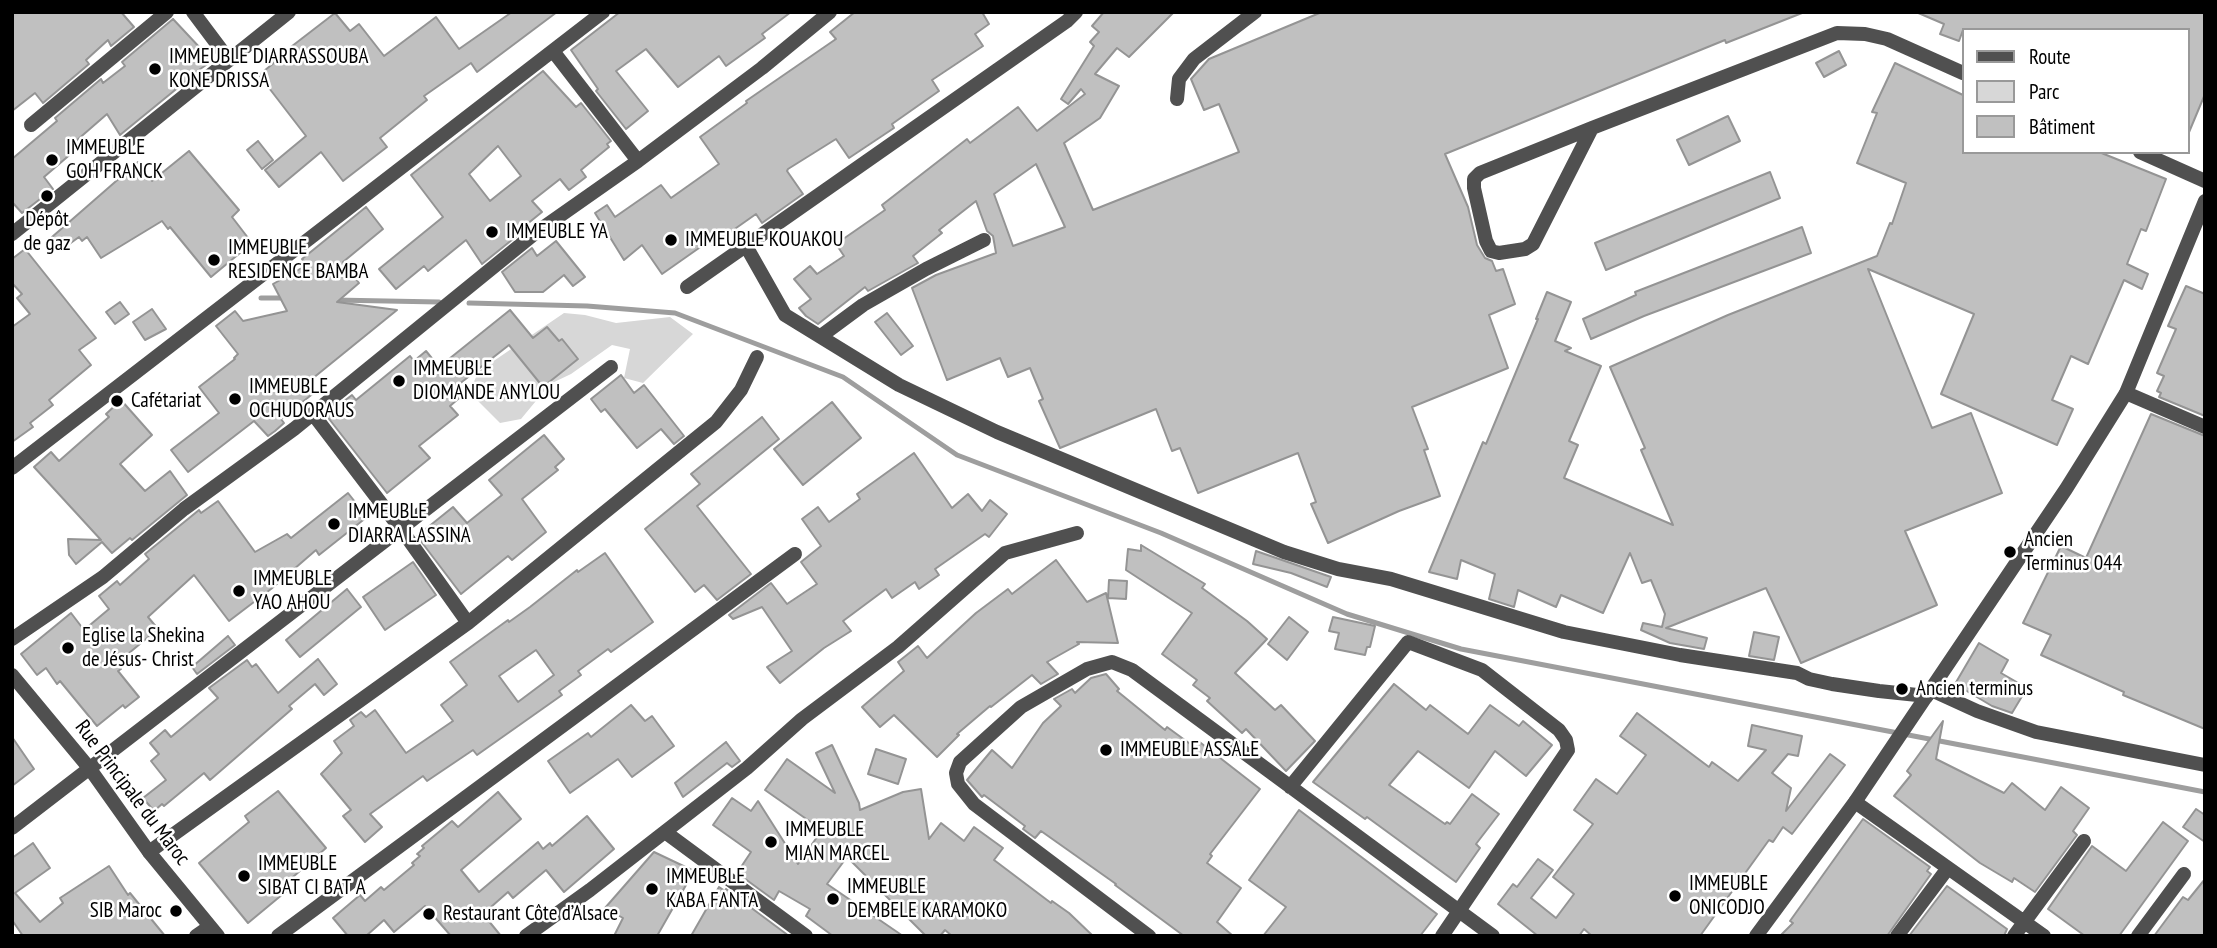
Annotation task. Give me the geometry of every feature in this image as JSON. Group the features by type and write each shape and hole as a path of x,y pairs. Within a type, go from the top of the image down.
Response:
{"street":[{"path":"31,125 167,12"},
{"path":"193,12 229,60"},
{"path":"12,234 289,12"},
{"path":"12,468 604,12"},
{"path":"12,639 103,577 184,509 313,414 534,234 638,161 762,68 830,12"},
{"path":"687,287 1067,21 1076,12"},
{"path":"1177,99 1179,79 1194,58 1255,12"},
{"path":"1592,128 1533,244 1525,249 1499,253 1491,251 1486,241 1474,188 1474,179 1480,173 1592,128 1837,33 1865,34 1887,39 1962,73"},
{"path":"553,51 638,161"},
{"path":"2144,154 2205,181"},
{"path":"1756,936 1882,763 2066,489 2126,393 2205,201"},
{"path":"821,335 863,305 984,240"},
{"path":"746,246 785,315 899,384 997,432 1284,552 1338,569 1391,579 1563,632 1680,655 1797,673 1809,679 1832,684 1927,695 2036,732 2205,765"},
{"path":"149,852 468,623 716,422 741,390 757,356"},
{"path":"12,828 611,368"},
{"path":"2126,393 2205,427"},
{"path":"313,414 401,529 468,623"},
{"path":"526,936 590,890 747,768 802,719 898,647 1005,553 1077,533"},
{"path":"278,936 795,554"},
{"path":"1290,787 1405,643 1411,642 1482,670 1559,730 1566,740 1568,750 1443,936"},
{"path":"1149,936 974,804 958,784 956,773 960,762 1021,707 1087,669 1112,663 1132,670 1493,936"},
{"name":"Rue Principale du Maroc","path":"12,675 90,769 149,852 213,931"},
{"path":"1855,802 2044,936"},
{"path":"665,831 806,936"},
{"path":"2014,936 2084,841"},
{"path":"1896,936 1948,868"},
{"path":"2138,936 2184,874"},
{"path":"196,936 213,931"}],"green space":[{"path":"564,313 616,323 670,317 693,334 643,383 624,378 630,349 612,345 571,374 550,384 521,419 500,423 469,392 479,371"}],"building":[{"path":"12,12 121,12 134,27 111,46 108,40 86,60 89,64 43,103 35,93 12,111"},
{"path":"512,12 557,12 477,72 471,63 424,96 427,100 380,138 387,147 343,181 321,152 279,187 265,170 306,136 259,75 275,62 274,60 335,13 350,31 359,24 384,56 436,17 459,49"},
{"path":"620,12 791,12 762,34 765,38 726,66 719,56 678,87 646,49 616,71 648,111 626,129 596,91 598,89 571,50"},
{"path":"855,12 982,12 989,24 975,34 983,46 932,80 939,91 892,124 894,128 849,158 836,139 788,169 803,194 762,223 756,214 712,245 709,241 662,274 642,245 624,260 595,213 607,205 615,217 661,185 671,198 719,164 700,137 747,103 746,101 836,39 830,32"},
{"path":"1104,12 1174,12 1129,57 1117,48 1095,74 1119,86 1100,118 1064,143 1093,210 1239,152 1219,104 1204,110 1191,79 1209,59 1322,12 1802,13 1726,43 1725,40 1445,154 1468,207 1477,245 1485,258 1492,261 1496,271 1503,269 1515,304 1489,315 1508,368 1412,407 1428,449 1424,450 1440,496 1328,543 1311,504 1316,502 1298,453 1198,493 1180,448 1172,451 1156,409 1060,448 1039,401 1043,399 1030,368 1008,377 1000,358 947,380 912,288 936,275 996,253 993,236 987,231 976,201 939,230 942,233 913,256 918,263 868,291 865,287 818,324 799,308 811,299 794,279 810,266 817,274 844,256 836,244 885,210 882,205 967,139 970,143 1018,107 1037,131 1085,94 1081,89 1068,104 1061,99 1094,46 1090,42 1099,32 1092,26","holes":["1036,164 1065,227 1013,246 994,194"]},
{"path":"1916,12 2205,12 2205,94 2189,132 2189,28 1962,28 1959,41 1940,34 1944,24"},
{"path":"173,19 202,50 209,63 120,135 107,114 76,141 80,146 44,177 53,189 22,213 12,202 12,159 101,79 103,83 125,66 122,62"},
{"path":"1839,51 1846,65 1824,77 1816,63"},
{"path":"1895,63 1962,95 1962,154 2104,154 2166,179 2146,231 2141,229 2127,264 2148,274 2142,289 2124,280 2088,364 2071,356 2052,400 2073,409 2057,445 1941,394 1974,314 1868,269 1932,428 1971,413 2002,493 1905,531 1937,605 1801,663 1766,588 1666,628 1707,638 1704,649 1670,643 1641,630 1643,623 1662,627 1665,614 1651,580 1642,583 1630,553 1603,613 1561,595 1556,607 1518,590 1514,607 1489,599 1495,574 1461,560 1457,579 1429,572 1483,442 1486,444 1547,292 1571,302 1555,341 1571,348 1565,351 1601,366 1569,441 1578,445 1564,478 1673,525 1641,450 1645,448 1610,367 1728,315 1877,256 1890,223 1892,224 1906,183 1857,163 1877,113 1872,112"},
{"path":"543,71 576,107 581,103 611,141 607,144 609,147 581,170 586,177 569,190 560,179 532,201 542,212 482,264 466,240 428,271 424,266 396,289 379,269 443,217 411,175","holes":["498,146 521,176 490,201 469,174"]},
{"path":"1728,116 1740,141 1689,165 1677,140"},
{"path":"258,141 273,160 262,169 247,150"},
{"path":"189,151 239,210 232,217 252,243 211,277 162,221 101,258 87,237 82,241 79,237 61,250 52,237 138,162 152,181"},
{"path":"1770,172 1780,198 1606,270 1595,243"},
{"path":"366,207 383,229 343,262 359,283 337,302 397,310 307,383 315,392 281,419 284,423 275,431 268,436 254,421 188,472 171,450 219,413 199,387 238,354 216,326 235,311 243,321 287,311 273,284 307,265 302,259"},
{"path":"1802,227 1811,253 1644,316 1591,339 1583,319 1636,295 1635,292"},
{"path":"556,241 585,277 573,286 564,275 543,292 515,292 502,272 532,248 537,256"},
{"path":"25,249 96,338 79,350 91,365 49,400 53,405 30,423 33,427 12,442 12,327 30,314 17,298 22,294 12,283 12,259"},
{"path":"2186,286 2205,294 2205,416 2159,397 2161,393 2157,391 2164,376 2157,373 2176,329 2168,326"},
{"path":"120,302 129,314 115,324 106,312"},
{"path":"152,309 166,329 145,340 133,322"},
{"path":"510,310 533,338 547,327 559,341 562,339 578,359 543,387 509,345 458,385 465,393 450,406 458,415 419,446 430,458 387,493 326,415 352,395 356,400 410,356 414,361 426,351 439,367"},
{"path":"887,313 913,346 901,355 875,322"},
{"path":"621,375 634,393 644,385 684,436 674,444 661,429 637,448 605,409 601,412 591,399"},
{"path":"121,400 152,435 120,464 145,491 170,471 187,495 112,553 102,542 76,564 69,555 68,539 101,540 34,467 51,452 59,461 109,417 106,414"},
{"path":"832,402 861,438 803,485 774,449"},
{"path":"2151,414 2205,436 2205,729 2123,695 2124,692 2041,655 2051,635 2023,623 2061,546 2086,558"},
{"path":"762,417 779,439 697,506 751,574 717,600 704,585 695,592 645,529 700,484 691,474"},
{"path":"544,435 564,459 555,467 558,470 522,499 546,532 512,560 508,556 461,594 417,536 453,507 467,523 502,495 489,480"},
{"path":"914,453 952,508 968,494 982,511 990,500 1007,514 989,537 985,534 935,569 939,575 919,589 915,582 892,598 886,589 843,621 851,631 824,648 780,683 767,667 792,651 762,607 733,619 729,615 771,583 787,604 817,584 801,562 821,546 802,519 818,507 829,522 860,499 857,494"},
{"path":"348,493 367,517 319,555 316,550 229,621 194,575 148,617 158,629 117,663 121,669 118,671 139,697 125,708 123,705 97,726 60,681 57,684 46,668 37,675 21,654 71,613 84,630 109,609 99,596 117,581 120,585 149,559 145,554 199,510 201,513 218,501 255,552 287,534 291,538"},
{"path":"1141,545 1205,584 1202,588 1267,639 1235,673 1275,710 1281,705 1315,741 1286,771 1246,729 1242,733 1207,701 1210,698 1193,685 1197,680 1162,654 1192,613 1126,570 1128,549 1141,551"},
{"path":"1256,551 1331,577 1327,587 1291,573 1253,564"},
{"path":"605,553 653,622 611,652 608,649 578,671 581,675 559,691 562,695 477,755 473,750 427,781 423,776 370,814 382,827 365,842 343,816 351,810 321,774 342,753 334,741 354,726 350,720 361,712 366,717 375,710 406,753 453,721 441,705 467,685 450,662 530,607 577,570 578,572","holes":["536,650 554,675 518,702 499,676"]},
{"path":"1056,560 1087,602 1106,593 1118,643 1077,642 1079,644 1047,662 1058,674 1041,684 1032,675 957,734 959,735 937,757 894,715 880,727 862,707 904,671 898,662 918,646 927,658 976,613 1008,589 1012,594"},
{"path":"413,562 436,595 385,630 363,597"},
{"path":"1109,580 1127,581 1126,599 1108,598"},
{"path":"347,589 361,607 300,657 286,640"},
{"path":"1289,617 1308,632 1287,660 1268,644"},
{"path":"1333,617 1375,626 1370,647 1367,647 1365,655 1335,649 1339,633 1329,631"},
{"path":"1754,632 1779,637 1774,660 1749,656"},
{"path":"228,636 235,645 197,674 192,667"},
{"path":"1979,643 2008,660 2001,673 2027,688 2012,713 1992,706 1955,684"},
{"path":"318,659 337,684 324,695 315,684 289,706 292,709 210,780 204,773 154,811 143,798 166,780 151,761 159,754 150,743 165,730 171,737 218,698 209,688 247,660 252,667 256,664 278,693"},
{"path":"1106,674 1119,689 1117,691 1165,730 1167,727 1193,746 1197,740 1260,789 1210,854 1212,856 1207,863 1241,888 1217,922 1233,936 1184,936 1041,831 1035,838 1023,829 1025,826 984,795 982,797 967,780 992,750 1012,768 1043,723 1061,706 1054,699 1072,689 1075,693 1091,678"},
{"path":"1394,684 1426,710 1430,705 1468,734 1490,705 1519,726 1523,721 1552,745 1526,776 1495,751 1469,788 1418,751 1389,785 1445,824 1450,824 1472,794 1499,814 1476,844 1480,848 1456,882 1367,817 1365,819 1313,782"},
{"path":"631,705 645,721 652,716 674,746 632,777 618,759 570,793 548,761 588,733 591,737"},
{"path":"1637,713 1709,767 1712,762 1738,781 1766,750 1748,746 1752,725 1802,736 1798,756 1788,754 1772,773 1791,788 1786,811 1830,754 1845,765 1792,834 1783,827 1773,842 1769,840 1700,936 1592,936 1584,929 1579,936 1538,936 1498,904 1513,884 1517,887 1538,859 1553,870 1531,898 1556,918 1574,894 1553,877 1593,824 1574,810 1596,779 1617,794 1646,755 1620,736"},
{"path":"1943,721 1936,759 2004,793 2012,783 2045,810 2061,787 2089,808 2073,831 2077,835 2035,892 2014,878 2012,882 1980,863 1894,796 1911,775 1907,771"},
{"path":"12,737 34,769 12,786"},
{"path":"726,742 740,761 732,767 727,763 683,797 675,783"},
{"path":"832,745 860,810 903,792 921,789 929,839 941,823 964,841 974,827 1003,848 994,860 1051,903 1052,901 1069,913 1093,936 952,936 945,930 940,936 926,936 847,857 827,884 903,936 833,936 806,916 810,909 779,891 774,900 737,873 751,852 713,825 732,798 751,811 758,801 798,864 822,830 765,790 787,759 835,793 816,753"},
{"path":"876,749 906,759 898,784 868,774"},
{"path":"278,791 326,848 285,884 289,889 248,923 199,863 249,822 245,816"},
{"path":"498,792 521,819 461,870 479,892 538,842 543,849 550,843 552,846 587,816 614,849 564,892 546,870 513,898 508,892 483,914 501,936 451,936 425,906 394,932 384,920 366,936 348,936 333,918 360,895 365,901 381,887 384,890 414,865 412,863 420,856 417,854 424,848 422,846 452,821 458,827"},
{"path":"2196,809 2205,815 2205,842 2183,827"},
{"path":"1299,810 1437,914 1420,936 1263,936 1286,907 1249,880"},
{"path":"1863,819 1930,867 1927,871 1931,874 1887,936 1780,936 1793,923 1790,921"},
{"path":"2163,822 2188,841 2119,936 2085,936 2048,909 2092,846 2126,871"},
{"path":"33,843 50,868 15,893 40,922 63,903 60,898 109,866 128,895 130,893 165,936 23,936 12,920 12,858"},
{"name":"IMMEUBLE KABA FANTA","path":"654,852 694,871 657,936 614,936 623,918 605,908"},
{"path":"2205,879 2205,936 2154,936 2183,897 2188,900"},
{"path":"1947,886 2007,929 2004,936 1909,936"},
{"path":"719,887 725,891 726,889 789,936 691,936"}],"waterway":[{"path":"261,298 286,298"},
{"path":"334,300 439,302"},
{"path":"469,303 587,306 675,313 843,377 957,455 1161,533 1347,614 1461,649 2205,792"}],"place":[{"name":"IMMEUBLE DIARRASSOUBA KONE DRISSA","path":"155,69"},
{"name":"IMMEUBLE GOH FRANCK","path":"52,160"},
{"name":"Dépôt de gaz","path":"47,196"},
{"name":"IMMEUBLE YA","path":"492,232"},
{"name":"IMMEUBLE KOUAKOU","path":"671,240"},
{"name":"IMMEUBLE RESIDENCE BAMBA","path":"214,260"},
{"name":"IMMEUBLE DIOMANDE ANYLOU","path":"399,381"},
{"name":"IMMEUBLE OCHUDORAUS","path":"235,399"},
{"name":"Cafétariat","path":"117,401"},
{"name":"IMMEUBLE DIARRA LASSINA","path":"334,524"},
{"name":"Ancien Terminus 044","path":"2010,552"},
{"name":"IMMEUBLE YAO AHOU","path":"239,591"},
{"name":"Eglise la Shekina de Jésus- Christ","path":"68,648"},
{"name":"Ancien terminus","path":"1902,689"},
{"name":"IMMEUBLE ASSALE","path":"1106,750"},
{"name":"IMMEUBLE MIAN MARCEL","path":"771,842"},
{"name":"IMMEUBLE SIBAT CI BAT A","path":"244,876"},
{"name":"IMMEUBLE KABA FANTA","path":"652,889"},
{"name":"IMMEUBLE ONICODJO","path":"1675,896"},
{"name":"IMMEUBLE DEMBELE KARAMOKO","path":"833,899"},
{"name":"SIB Maroc","path":"176,911"},
{"name":"Restaurant Côte d’Alsace","path":"429,914"}]}
